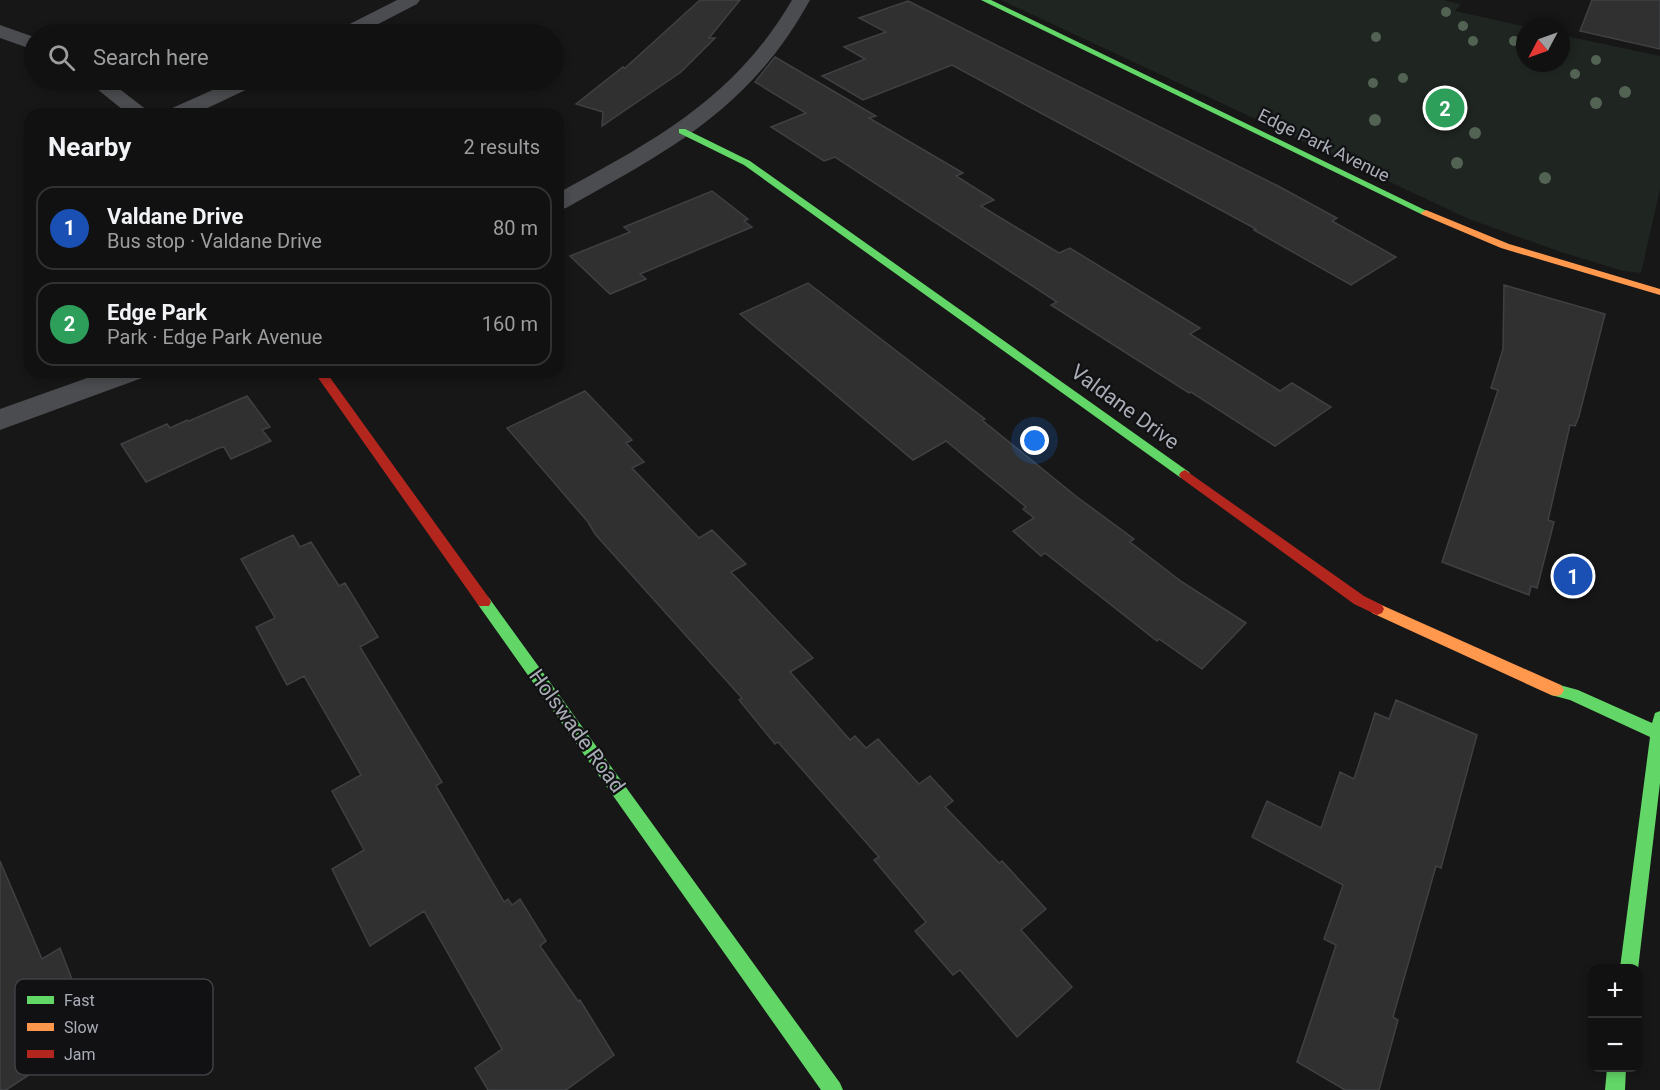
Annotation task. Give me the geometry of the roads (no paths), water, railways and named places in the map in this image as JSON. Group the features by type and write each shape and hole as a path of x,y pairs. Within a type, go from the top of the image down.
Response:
{"street":[{"path":"364,24 411,0"},
{"path":"564,200 682,131 746,78 790,21 801,0"},
{"name":"Edge Park Avenue","path":"985,0 1411,207 1505,246 1660,292"},
{"path":"0,31 24,40"},
{"path":"109,90 133,108"},
{"path":"191,108 230,90"},
{"name":"Valdane Drive","path":"682,131 747,164 1359,600 1549,688 1572,695 1658,733"},
{"path":"0,420 116,378"},
{"name":"Holswade Road","path":"324,378 833,1090"},
{"path":"1630,964 1660,718"},
{"path":"1615,1090 1617,1072"}],"place":[{"name":"Edge Park","path":"1445,108"},
{"name":"Valdane Drive","path":"1573,576"}]}
